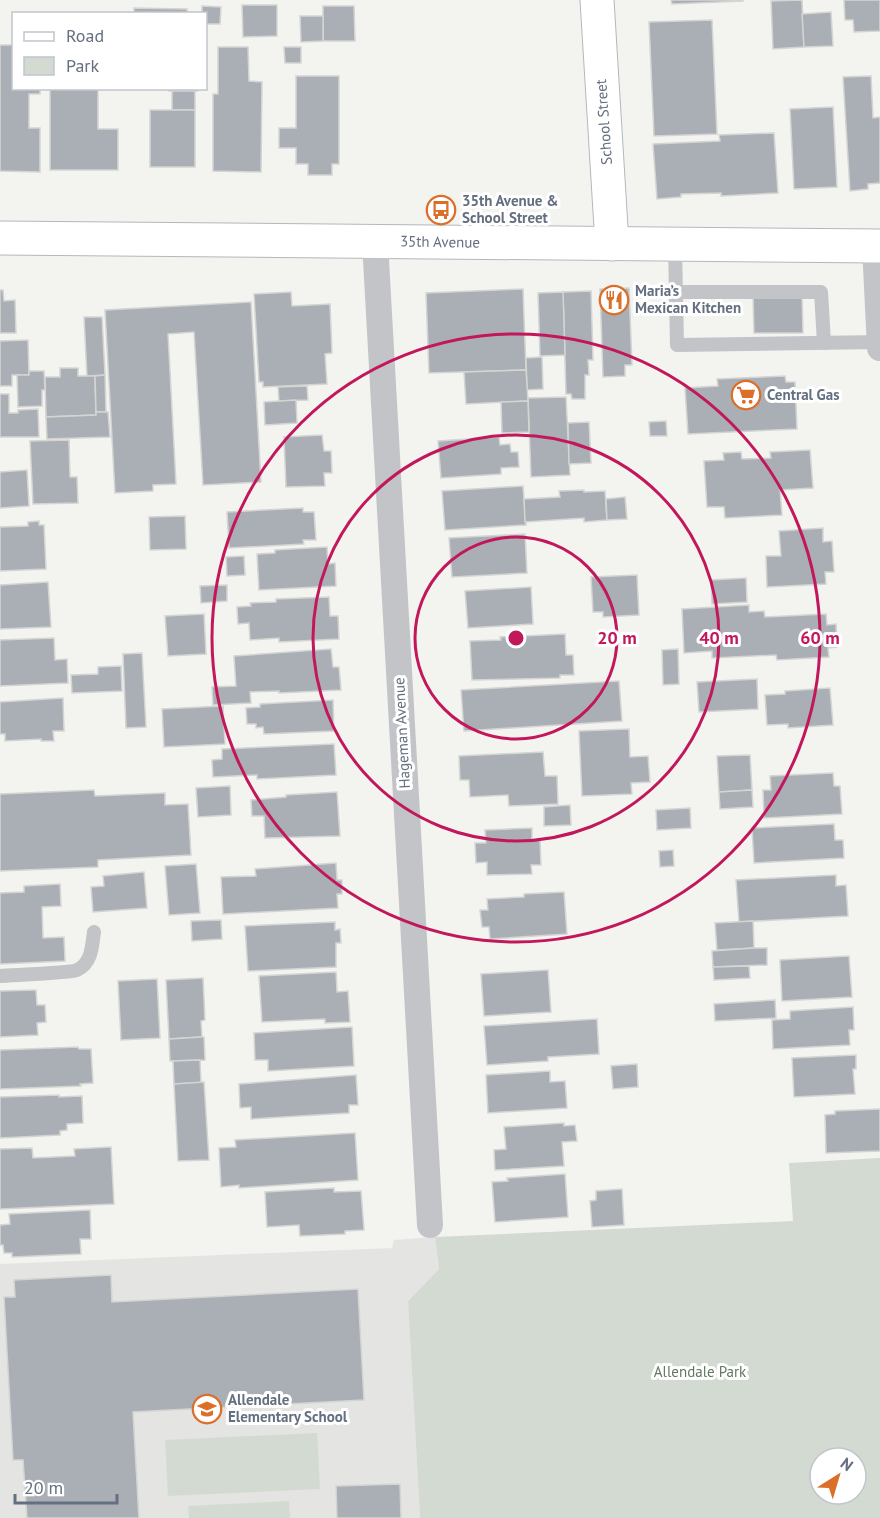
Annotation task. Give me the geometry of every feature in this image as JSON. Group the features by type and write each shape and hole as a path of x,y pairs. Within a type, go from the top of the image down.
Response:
{"main road":[{"name":"School Street","path":"597,0 612,244"},
{"name":"35th Avenue","path":"0,238 878,246"}],"street":[{"name":"Hageman Avenue","path":"375,242 430,1225"},
{"path":"878,246 880,348"}],"lane":[{"path":"675,245 677,345 880,342"},
{"path":"676,292 822,292 824,343"},
{"path":"0,976 76,971 86,963 91,953 94,932"}],"shaded area":[{"name":"Allendale Elementary School","path":"435,1237 439,1269 408,1301 420,1518 0,1518 0,1264 392,1248 394,1240"}],"green space":[{"name":"Allendale Park","path":"880,1158 880,1518 420,1518 408,1301 439,1269 435,1237 793,1221 789,1163"},
{"path":"317,1433 320,1489 168,1496 165,1440"},
{"path":"289,1501 290,1518 189,1518 188,1506"}],"building":[{"path":"671,0 743,0 743,1 672,4"},
{"path":"802,0 804,47 773,49 771,1"},
{"path":"844,0 880,0 880,31 854,32 853,20 845,20"},
{"path":"242,5 277,5 277,36 243,37"},
{"path":"202,6 221,7 220,24 207,24 207,12 202,12"},
{"path":"323,6 354,6 355,41 323,41"},
{"path":"134,8 187,9 187,12 134,12"},
{"path":"831,12 833,46 804,47 802,14"},
{"path":"300,16 323,16 323,41 301,42"},
{"path":"712,20 717,134 654,136 649,22"},
{"path":"0,45 12,45 12,90 40,90 40,94 29,94 29,128 40,128 40,172 0,171"},
{"path":"218,47 248,47 249,81 262,82 261,172 213,171 213,94 218,94"},
{"path":"284,47 301,47 301,63 285,63"},
{"path":"296,76 339,76 339,164 332,164 332,175 308,175 308,164 296,164 296,148 279,148 279,128 296,128"},
{"path":"871,76 873,118 880,117 880,183 868,184 868,189 850,191 843,77"},
{"path":"50,90 98,90 98,129 118,129 118,170 50,170"},
{"path":"169,90 198,90 198,91"},
{"path":"172,91 195,91 195,110 172,110"},
{"path":"833,107 837,187 794,189 790,109"},
{"path":"150,110 195,110 195,167 150,167"},
{"path":"774,133 778,193 721,196 721,193 681,194 681,197 657,199 653,144 720,141 719,135"},
{"path":"629,288 632,365 625,365 625,376 603,377 600,289"},
{"path":"523,289 526,370 429,373 426,293"},
{"path":"0,290 3,290 4,301 15,300 16,333 0,333"},
{"path":"591,291 593,360 588,360 589,375 585,375 585,399 572,399 571,394 566,394 563,292"},
{"path":"291,292 292,306 330,304 332,353 325,354 327,384 263,387 263,382 259,382 254,294"},
{"path":"563,292 565,355 540,356 538,293"},
{"path":"753,296 802,296 803,333 754,333"},
{"path":"251,302 261,482 203,485 194,332 168,334 176,484 153,485 153,491 115,493 105,310"},
{"path":"84,317 102,317 105,375 87,376"},
{"path":"28,340 29,375 12,375 12,386 0,386 0,341"},
{"path":"542,357 543,389 527,390 526,358"},
{"path":"60,368 78,368 78,376 95,376 96,415 46,417 45,377 60,377"},
{"path":"526,370 528,401 466,404 464,372"},
{"path":"29,371 44,371 45,390 42,390 42,406 18,407 17,375 29,375"},
{"path":"105,375 106,412 96,412 95,376"},
{"path":"785,376 786,382 795,382 797,429 688,434 685,388 718,386 717,379"},
{"path":"307,386 308,400 279,401 278,387"},
{"path":"0,394 9,394 9,413 38,409 39,437 0,437"},
{"path":"566,397 570,475 531,477 528,398"},
{"path":"296,400 297,423 265,425 264,402"},
{"path":"528,401 529,432 502,433 501,402"},
{"path":"96,412 108,412 110,437 47,439 46,417 96,415"},
{"path":"666,421 667,436 650,436 649,422"},
{"path":"589,422 591,463 569,464 568,423"},
{"path":"322,435 324,451 331,451 332,473 324,473 325,486 286,487 284,437"},
{"path":"499,437 500,445 510,444 511,452 518,452 519,467 501,468 501,474 441,478 438,441"},
{"path":"69,440 70,477 77,477 78,503 33,504 30,441"},
{"path":"810,450 813,488 780,490 782,515 725,518 724,507 707,507 704,461 724,460 723,453 741,452 742,459 771,458 770,452"},
{"path":"27,470 29,506 0,508 0,472"},
{"path":"523,486 526,525 445,530 442,491"},
{"path":"584,490 584,492 605,491 607,520 584,522 584,518 525,522 524,499 560,497 559,491"},
{"path":"625,497 627,519 607,520 606,499"},
{"path":"303,508 303,512 314,512 316,540 303,540 304,544 229,548 227,512"},
{"path":"185,516 186,549 150,550 149,517"},
{"path":"39,521 39,525 44,525 46,569 0,571 0,527 28,526 28,522"},
{"path":"823,528 823,542 832,541 834,572 825,572 826,584 767,587 766,556 781,556 779,531"},
{"path":"525,534 527,573 452,577 449,538"},
{"path":"327,547 328,564 335,563 336,586 259,590 257,554 275,553 275,550"},
{"path":"244,556 245,575 227,576 226,557"},
{"path":"637,575 639,615 603,617 603,612 593,612 591,577"},
{"path":"746,578 747,602 712,604 711,580"},
{"path":"48,582 51,627 0,629 0,585"},
{"path":"227,585 227,601 201,603 200,586"},
{"path":"531,587 533,624 468,628 465,591"},
{"path":"329,597 330,616 338,616 339,639 279,642 279,638 250,640 249,623 238,624 237,607 251,606 250,603 276,602 276,599"},
{"path":"749,605 749,612 764,611 765,617 826,614 827,625 836,624 837,647 828,648 829,657 777,660 776,655 712,658 712,651 684,653 682,609"},
{"path":"204,614 206,654 168,656 165,616"},
{"path":"565,634 566,655 573,655 574,675 560,675 560,678 472,680 470,641"},
{"path":"54,638 55,660 67,659 68,683 0,686 0,640"},
{"path":"331,649 333,667 339,667 341,690 250,692 251,703 213,705 212,687 236,686 234,656"},
{"path":"678,649 679,684 663,685 662,650"},
{"path":"142,653 146,727 126,728 123,654"},
{"path":"121,666 122,691 72,693 71,675 98,674 98,667"},
{"path":"757,679 758,709 699,712 697,682"},
{"path":"619,681 622,721 464,731 461,690"},
{"path":"830,688 833,725 788,728 788,724 767,725 765,695 785,694 785,691"},
{"path":"63,698 64,731 53,731 54,741 41,741 41,739 5,741 5,734 0,734 0,702"},
{"path":"333,700 334,731 264,734 263,727 256,728 256,724 247,724 246,708 260,707 260,704"},
{"path":"223,706 225,744 164,747 162,709"},
{"path":"629,729 630,757 648,756 650,782 631,783 632,794 582,796 579,731"},
{"path":"334,744 336,775 257,779 257,775 213,777 212,760 222,759 222,749"},
{"path":"543,752 545,776 557,776 558,804 509,806 508,795 470,797 469,780 460,780 459,756"},
{"path":"750,755 752,790 719,792 717,756"},
{"path":"833,773 834,786 840,786 842,814 764,818 763,790 771,790 770,776"},
{"path":"230,786 231,815 198,817 196,788"},
{"path":"94,790 95,796 165,793 165,805 188,804 191,855 98,860 98,867 0,871 0,794"},
{"path":"752,790 753,807 720,809 719,792"},
{"path":"337,792 340,836 265,838 264,816 252,816 251,800"},
{"path":"570,805 571,825 544,826 544,807"},
{"path":"690,808 691,828 657,830 656,810"},
{"path":"834,824 835,840 843,840 844,858 754,863 752,828"},
{"path":"532,828 532,840 540,840 541,865 531,865 532,874 487,875 487,862 476,863 475,843 486,843 485,830"},
{"path":"673,850 674,866 660,867 659,851"},
{"path":"336,863 337,880 342,880 342,894 337,894 338,908 223,914 221,877 256,876 255,869"},
{"path":"196,864 200,913 169,915 165,866"},
{"path":"144,872 147,908 93,912 91,887 104,886 103,876"},
{"path":"836,875 836,886 846,885 848,916 739,922 736,880"},
{"path":"60,884 61,906 42,907 43,938 64,937 65,961 0,964 0,893 24,892 24,886"},
{"path":"564,892 567,934 490,939 489,927 482,927 480,910 488,910 487,899"},
{"path":"221,920 222,939 192,941 191,921"},
{"path":"753,921 754,948 717,950 715,923"},
{"path":"335,922 335,930 340,929 341,943 336,943 336,967 248,971 245,926"},
{"path":"767,948 767,965 713,967 712,951"},
{"path":"849,956 852,997 782,1001 780,960"},
{"path":"749,966 750,978 714,980 713,967"},
{"path":"548,970 551,1012 484,1016 481,974"},
{"path":"336,972 337,992 348,991 350,1022 325,1023 325,1019 262,1022 259,976"},
{"path":"203,978 205,1020 201,1021 202,1037 169,1039 166,980"},
{"path":"157,979 160,1038 121,1040 118,981"},
{"path":"36,990 37,1005 45,1005 46,1022 37,1023 38,1035 0,1037 0,991"},
{"path":"775,1000 776,1018 715,1021 714,1004"},
{"path":"853,1007 854,1030 849,1030 850,1045 773,1049 772,1020 790,1019 790,1011"},
{"path":"597,1019 599,1054 548,1057 548,1061 487,1065 484,1026"},
{"path":"352,1027 354,1066 268,1071 268,1060 255,1060 254,1033"},
{"path":"204,1037 205,1060 170,1061 169,1039"},
{"path":"78,1047 79,1049 91,1049 93,1083 80,1084 81,1086 0,1089 0,1050"},
{"path":"856,1055 856,1069 853,1069 855,1094 794,1097 792,1058"},
{"path":"200,1060 201,1083 174,1084 173,1061"},
{"path":"637,1064 638,1087 613,1089 611,1066"},
{"path":"550,1071 550,1082 565,1081 567,1108 488,1113 486,1075"},
{"path":"356,1075 358,1105 349,1105 349,1113 251,1119 251,1107 240,1108 239,1084"},
{"path":"204,1082 209,1160 178,1161 174,1084"},
{"path":"59,1095 59,1097 82,1096 83,1123 67,1124 67,1130 60,1131 60,1135 0,1138 0,1097"},
{"path":"880,1109 880,1151 826,1153 825,1115 835,1114 835,1111"},
{"path":"564,1123 564,1126 575,1125 577,1141 562,1142 564,1166 495,1170 494,1150 506,1149 504,1127"},
{"path":"355,1133 358,1180 239,1188 239,1185 221,1187 219,1148 236,1147 235,1140"},
{"path":"111,1147 114,1204 0,1209 0,1149 32,1148 33,1158 75,1156 74,1149"},
{"path":"565,1174 568,1217 495,1222 492,1182 508,1181 507,1178"},
{"path":"334,1188 334,1192 361,1191 364,1230 345,1231 345,1234 300,1236 299,1225 267,1227 265,1192"},
{"path":"622,1189 624,1225 592,1227 590,1201 596,1200 596,1191"},
{"path":"90,1210 91,1239 80,1239 81,1254 12,1257 12,1253 4,1253 3,1245 0,1245 0,1225 10,1224 9,1214"},
{"path":"111,1275 112,1302 358,1289 364,1400 133,1412 139,1518 27,1518 23,1460 13,1460 4,1297 15,1297 14,1280"},
{"path":"400,1484 401,1518 337,1518 336,1486"}],"place":[{"name":"35th Avenue & School Street","path":"441,210"},
{"name":"Maria’s Mexican Kitchen","path":"614,300"},
{"name":"Central Gas","path":"746,395"},
{"name":"Allendale Elementary School","path":"207,1409"}]}
